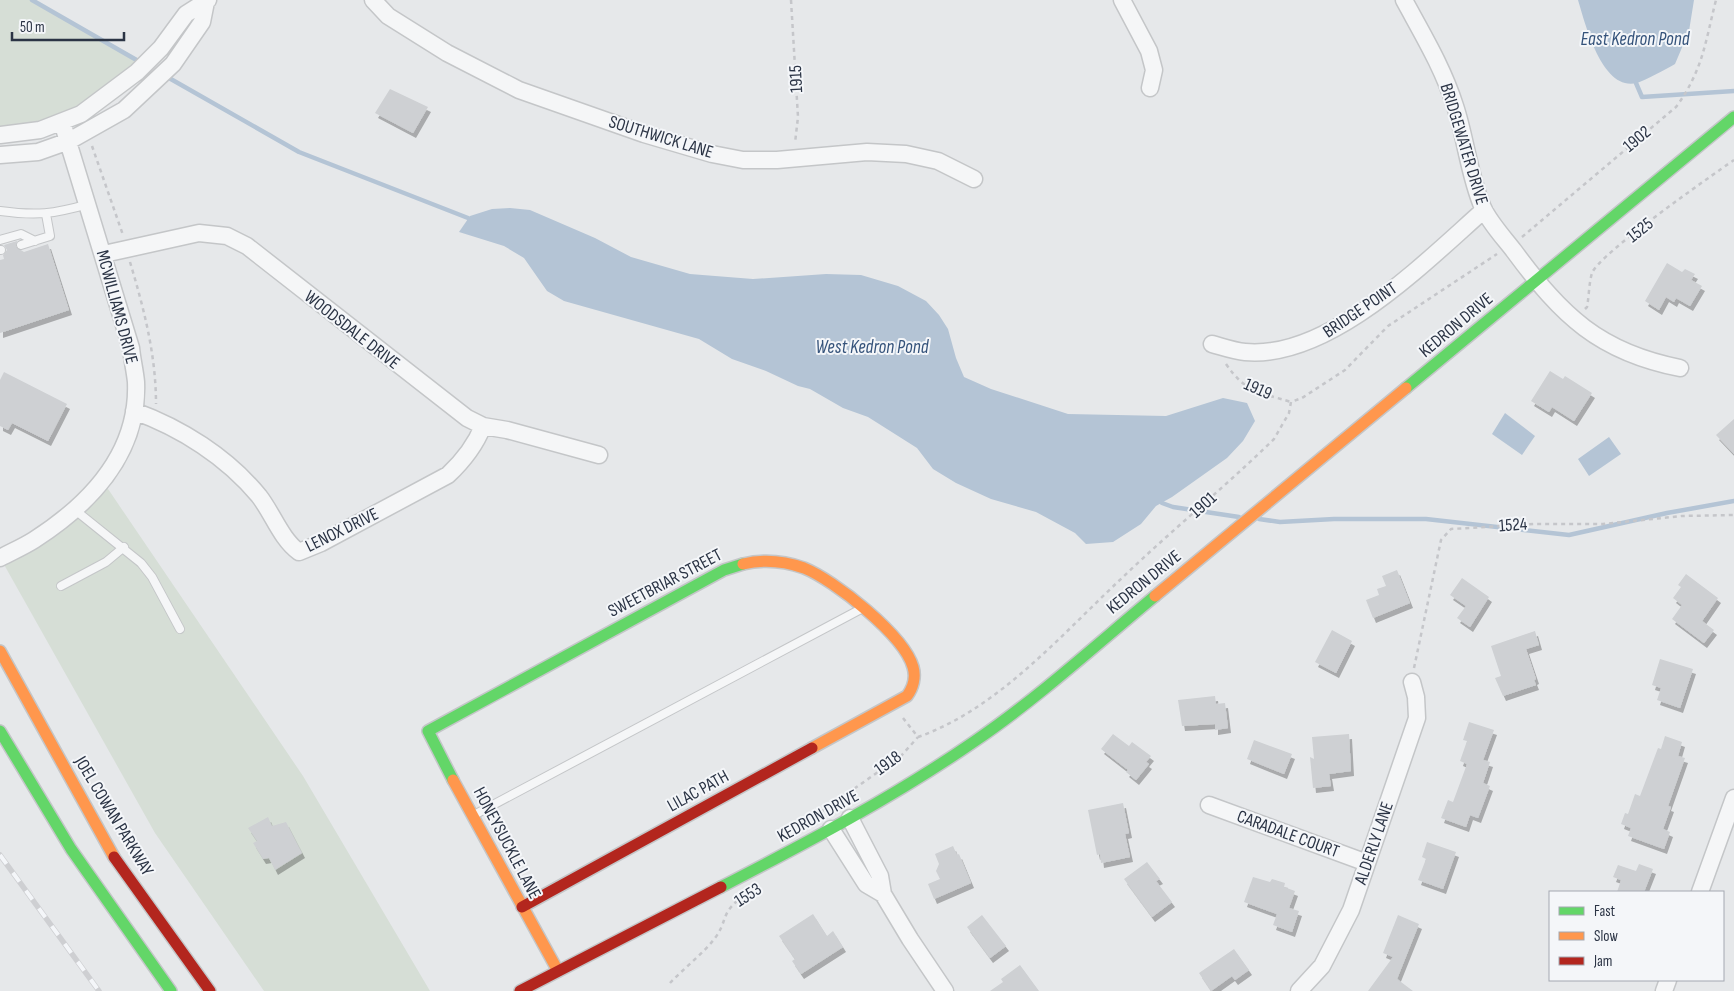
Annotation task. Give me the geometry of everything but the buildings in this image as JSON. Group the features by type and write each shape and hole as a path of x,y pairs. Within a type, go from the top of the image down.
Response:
{"street":[{"name":"SOUTHWICK LANE","path":"374,0 388,16 447,53 518,90 644,134 712,154 743,160 868,152 906,154 938,161 974,179"},
{"path":"1122,0 1149,51 1154,70 1150,88"},
{"name":"BRIDGEWATER DRIVE","path":"1404,0 1437,59 1455,106 1484,210 1536,281 1574,319 1607,344 1625,354 1680,368"},
{"path":"0,135 40,130 81,114 137,72 161,48 186,14 207,1"},
{"path":"0,155 38,152 69,141 124,110 173,64 202,22 207,1"},
{"name":"KEDRON DRIVE","path":"520,991 826,832 920,779 975,742 1247,520 1734,117"},
{"name":"MCWILLIAMS DRIVE","path":"0,558 33,541 75,510 95,491 115,464 127,440 134,411 136,382 131,348 89,204 62,122"},
{"name":"BRIDGE POINT","path":"1212,344 1245,352 1254,352 1282,350 1321,338 1354,317 1400,283 1484,210"},
{"name":"WOODSDALE DRIVE","path":"104,254 199,233 227,236 246,246 447,404 483,426 507,430 599,455"},
{"name":"LENOX DRIVE","path":"134,411 177,429 208,450 245,480 259,497 290,545 299,552 321,543 448,474 463,461 476,443 483,426"},
{"name":"SWEETBRIAR STREET","path":"428,731 704,580 736,565 758,559 802,568 822,577 862,608 905,651 913,664 913,689 892,706"},
{"name":"JOEL COWAN PARKWAY","path":"0,651 115,858 210,991"},
{"name":"ALDERLY LANE","path":"1299,991 1322,966 1351,910 1417,718 1416,697 1412,682"},
{"path":"7,686 33,712"},
{"name":"LILAC PATH","path":"522,907 892,706"},
{"path":"0,731 71,849 170,990"},
{"name":"HONEYSUCKLE LANE","path":"428,731 472,816 558,971"},
{"path":"1700,891 1734,798"},
{"name":"CARADALE COURT","path":"1209,806 1367,863"},
{"path":"850,818 880,876 883,894 945,991"},
{"path":"826,832 866,884 883,894"}],"lane":[{"path":"0,211 32,215 46,214 89,204"},
{"path":"21,245 50,236 46,214"},
{"path":"0,240 21,234 35,241"},
{"path":"75,510 141,562 152,577 180,629"},
{"path":"62,586 106,562 124,547"},
{"path":"472,816 862,608"}],"path":[{"name":"1915","path":"791,0 798,117 794,158"},
{"name":"1902","path":"1510,246 1679,103 1692,86 1702,61 1716,0"},
{"name":"1525","path":"1574,319 1587,307 1592,272 1602,261 1648,223 1734,160"},
{"path":"1291,402 1302,398 1344,370 1388,326 1510,246"},
{"name":"1919","path":"1212,344 1238,382 1255,391 1291,402"},
{"name":"1901","path":"918,736 940,729 961,718 1056,643 1123,577 1274,439 1289,413 1291,402"},
{"name":"1524","path":"1412,682 1417,648 1441,540 1451,530 1535,524 1604,524 1682,516 1734,516"},
{"path":"892,706 918,736"},
{"name":"1918","path":"826,832 812,820 817,812 901,756 918,736"},
{"name":"1553","path":"670,982 714,940 722,927 726,911 737,900"}],"shaded area":[{"path":"0,0 33,0 146,63 81,114 0,133"},
{"path":"106,486 303,776 430,991 264,991 155,833 2,561"}],"water":[{"name":"East Kedron Pond","path":"1578,0 1694,0 1689,31 1675,64 1637,83 1625,83 1614,77 1597,54"},
{"name":"West Kedron Pond","path":"492,209 530,210 595,238 631,257 690,274 753,279 826,274 861,275 898,286 926,301 939,315 948,329 956,358 964,377 991,389 1068,414 1166,416 1223,398 1247,403 1255,421 1243,441 1227,458 1172,497 1156,506 1141,524 1113,542 1086,544 1075,533 1036,512 991,499 956,483 933,469 917,448 868,417 843,408 810,389 798,386 766,371 732,359 699,339 564,301 547,291 524,258 504,246 459,232 470,216"},
{"path":"1505,413 1535,436 1522,455 1492,434"},
{"path":"1609,437 1621,454 1589,476 1578,459"}],"waterway":[{"path":"32,0 140,62"},
{"path":"169,78 299,152 468,218"},
{"path":"1636,83 1642,97 1734,91"},
{"path":"1259,519 1280,522 1334,519 1426,519 1569,535 1667,513 1734,501"},
{"path":"1162,503 1173,507 1239,517"}],"railway":[{"path":"0,855 99,991"}],"traffic: fast":[{"path":"1406,388 1734,117"},
{"path":"453,780 428,731 724,570 743,564"},
{"path":"721,887 818,836 944,762 1044,689 1155,596"},
{"path":"0,731 71,849 171,991"}],"traffic: slow":[{"path":"1155,596 1406,388"},
{"path":"743,564 766,561 781,562 804,568 817,574 849,596 882,625 907,654 913,667 913,682 907,696 812,748"},
{"path":"0,651 114,857"},
{"path":"453,780 558,971"}],"traffic: jam":[{"path":"522,907 812,748"},
{"path":"114,857 210,991"},
{"path":"520,991 721,887"}]}
